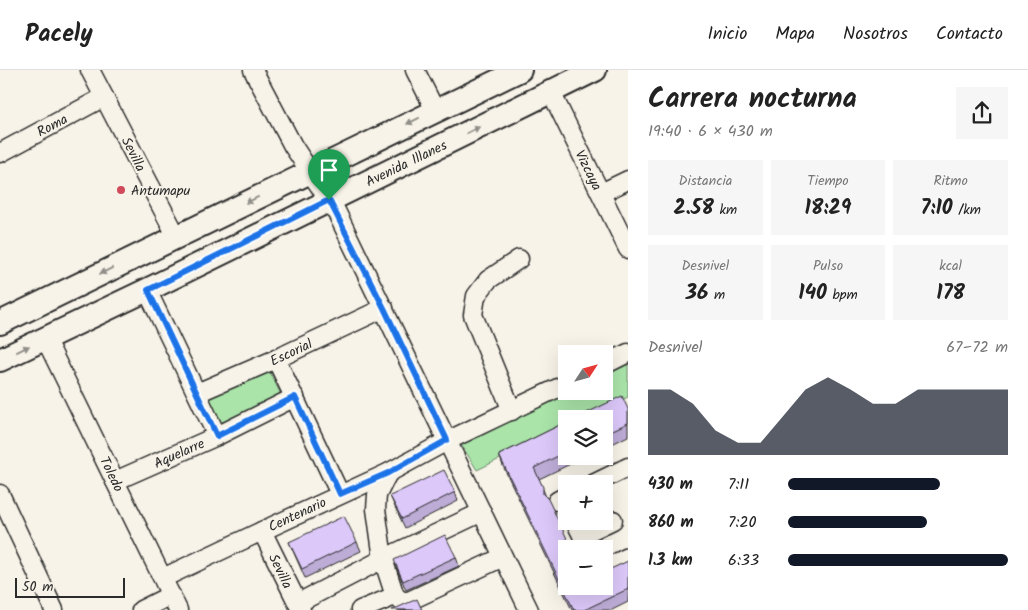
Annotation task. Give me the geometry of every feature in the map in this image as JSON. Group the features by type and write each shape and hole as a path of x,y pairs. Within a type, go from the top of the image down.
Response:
{"main road":[{"path":"0,323 520,70"},
{"name":"Avenida Illanes","path":"0,360 148,290 595,70"}],"street":[{"name":"Sevilla","path":"90,70 177,237"},
{"path":"253,70 293,146 329,200 384,308 529,610"},
{"path":"415,70 436,110"},
{"name":"Vizcaya","path":"551,92 628,249"},
{"name":"Roma","path":"0,153 104,97"},
{"path":"601,194 628,180"},
{"path":"512,411 473,315 476,296 488,280 519,258"},
{"path":"148,290 217,436"},
{"name":"Escorial","path":"197,393 276,359 384,308"},
{"name":"Toledo","path":"45,338 175,603"},
{"path":"613,360 628,353"},
{"path":"276,359 340,494"},
{"name":"Centenario","path":"163,578 388,473 447,440 558,388"},
{"name":"Aquelarre","path":"115,481 217,436 295,397"},
{"path":"613,475 628,468"},
{"path":"388,473 377,495 376,509 383,559 396,596 402,601 409,601 503,557"},
{"path":"0,494 54,610"},
{"path":"300,606 383,559 482,512"},
{"name":"Sevilla","path":"262,531 300,606"},
{"path":"613,564 628,557"},
{"path":"360,610 396,596"},
{"path":"141,610 175,603"}],"green space":[{"path":"628,359 628,397 602,410 558,410 558,431 477,470 459,441 558,395 558,400 613,400 613,366"},
{"path":"265,362 283,399 211,435 193,397"}],"building":[{"path":"622,396 628,409 628,423 613,430 613,410 593,410"},
{"path":"558,426 558,456 534,468 543,487 543,494 548,499 558,520 558,530 563,530 568,540 558,540 558,577 499,455"},
{"path":"444,470 455,492 402,519 390,496"},
{"path":"344,516 357,542 302,569 289,542"},
{"path":"445,535 456,557 403,581 394,560"},
{"path":"628,561 628,589 584,610 574,610 567,595 613,595 613,568"},
{"path":"417,599 422,610 392,610"}],"place":[{"name":"Antumapu","path":"121,190"}],"route":[{"path":"329,200 384,308 447,440 388,473 340,494 295,397 217,436 148,290 329,200"}]}
